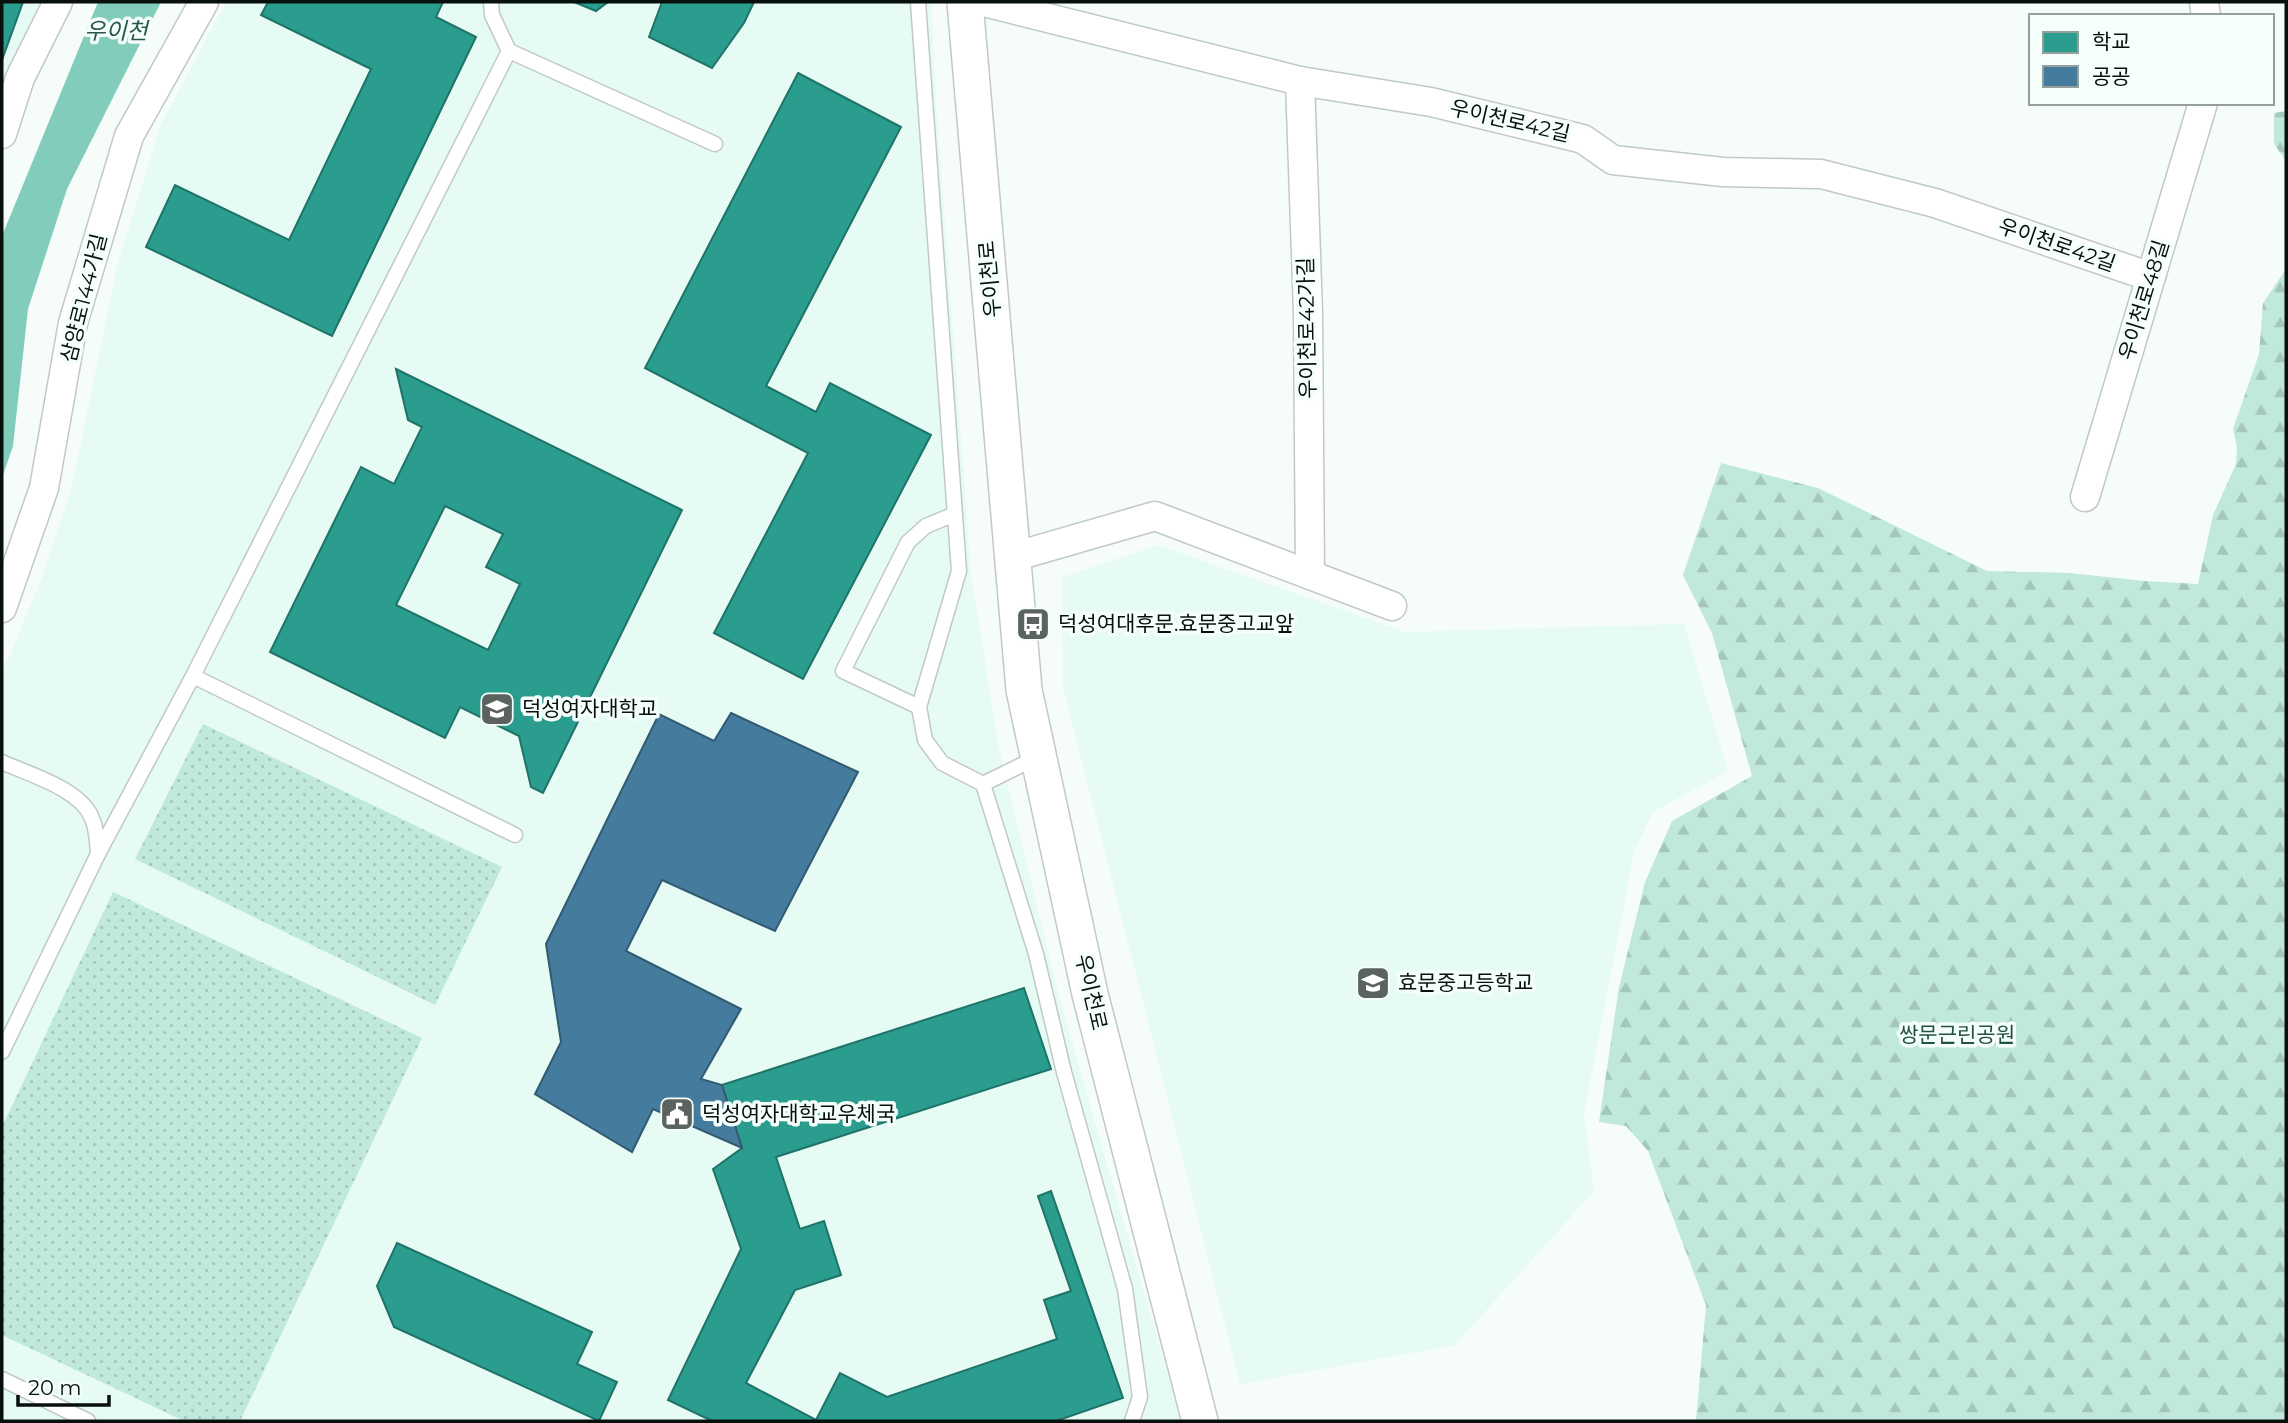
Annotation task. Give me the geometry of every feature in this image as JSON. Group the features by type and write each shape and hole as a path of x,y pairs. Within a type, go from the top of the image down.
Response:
{"street":[{"path":"2,134 20,78 58,2"},
{"name":"삼양로144가길","path":"2,608 44,488 74,323 129,136 204,2"},
{"name":"우이천로","path":"965,2 1024,690 1090,994 1200,1421"},
{"name":"우이천로42길","path":"984,2 1300,81 1431,102 1583,139 1614,160 1723,172 1821,174 1935,203 2151,277"},
{"name":"우이천로42가길","path":"1300,81 1308,313 1310,575"},
{"name":"우이천로48길","path":"2085,497 2202,105"},
{"path":"1013,557 1155,516 1392,606"}],"lane":[{"path":"491,2 492,15 509,51 715,144"},
{"path":"918,2 960,571 919,707 925,740 942,763 983,784 1037,954 1064,1072 1125,1289 1140,1397 1132,1421"},
{"path":"2,1052 98,854 193,676 509,51"},
{"path":"919,707 843,671 908,542 926,526 955,514"},
{"path":"193,676 515,835"},
{"path":"983,784 1039,756"},
{"path":"2,762 71,793 90,813 96,829 98,854"},
{"path":"2,1379 88,1421"}],"shaded area":[{"path":"2,2 42,2 11,73 2,102"},
{"name":"덕성여자대학교","path":"226,2 931,2 971,575 999,749 1058,993 1181,1421 2,1421 2,669 43,575 72,487 117,266 161,124"},
{"name":"효문중고등학교","path":"1158,545 1405,632 1684,624 1728,771 1653,812 1634,852 1584,1114 1594,1191 1455,1345 1240,1384 1063,687 1062,577"}],"green space":[{"path":"2286,111 2286,161 2274,144 2274,113"},
{"name":"쌍문근린공원","path":"2286,269 2286,1421 1696,1421 1706,1305 1648,1151 1626,1126 1599,1122 1619,987 1645,882 1672,821 1752,776 1712,633 1683,575 1721,463 1818,488 1987,571 2069,573 2198,584 2213,515 2236,464 2237,447 2233,429 2259,354 2263,303"},
{"path":"203,724 502,867 435,1005 135,859"},
{"path":"113,892 422,1038 240,1421 184,1421 2,1335 2,1127"}],"water":[{"name":"우이천","path":"98,2 161,2 67,189 28,309 13,446 2,478 2,236"}],"building: 학교":[{"path":"2,2 23,2 2,60"},
{"path":"268,2 443,2 436,17 476,37 332,336 146,247 175,185 289,240 371,69 261,15"},
{"path":"574,2 608,2 596,11"},
{"path":"662,2 754,2 744,23 712,68 649,37"},
{"path":"798,73 901,127 766,386 816,412 830,383 931,435 803,679 714,633 808,453 645,368"},
{"path":"396,369 682,510 543,793 531,787 519,736 460,707 445,738 270,652 361,467 394,484 422,427 408,420","holes":["445,506 503,534 486,567 520,584 488,650 396,605"]},
{"path":"1024,988 1051,1069 776,1157 800,1229 824,1221 841,1275 795,1290 746,1383 816,1420 840,1373 887,1397 1057,1339 1044,1300 1071,1291 1038,1196 1051,1191 1123,1398 1056,1421 712,1421 668,1400 741,1249 713,1169 742,1148 722,1085"},
{"path":"397,1243 592,1332 577,1364 617,1382 599,1421 394,1327 377,1286"}],"building: 공공":[{"path":"731,713 858,772 775,931 662,880 626,951 741,1009 701,1079 722,1085 742,1148 653,1109 632,1152 535,1094 561,1042 546,944 659,714 714,741"}],"place":[{"name":"덕성여대후문.효문중고교앞","path":"1033,624"},
{"name":"덕성여자대학교","path":"497,709"},
{"name":"효문중고등학교","path":"1373,983"},
{"name":"덕성여자대학교우체국","path":"677,1114"}]}
